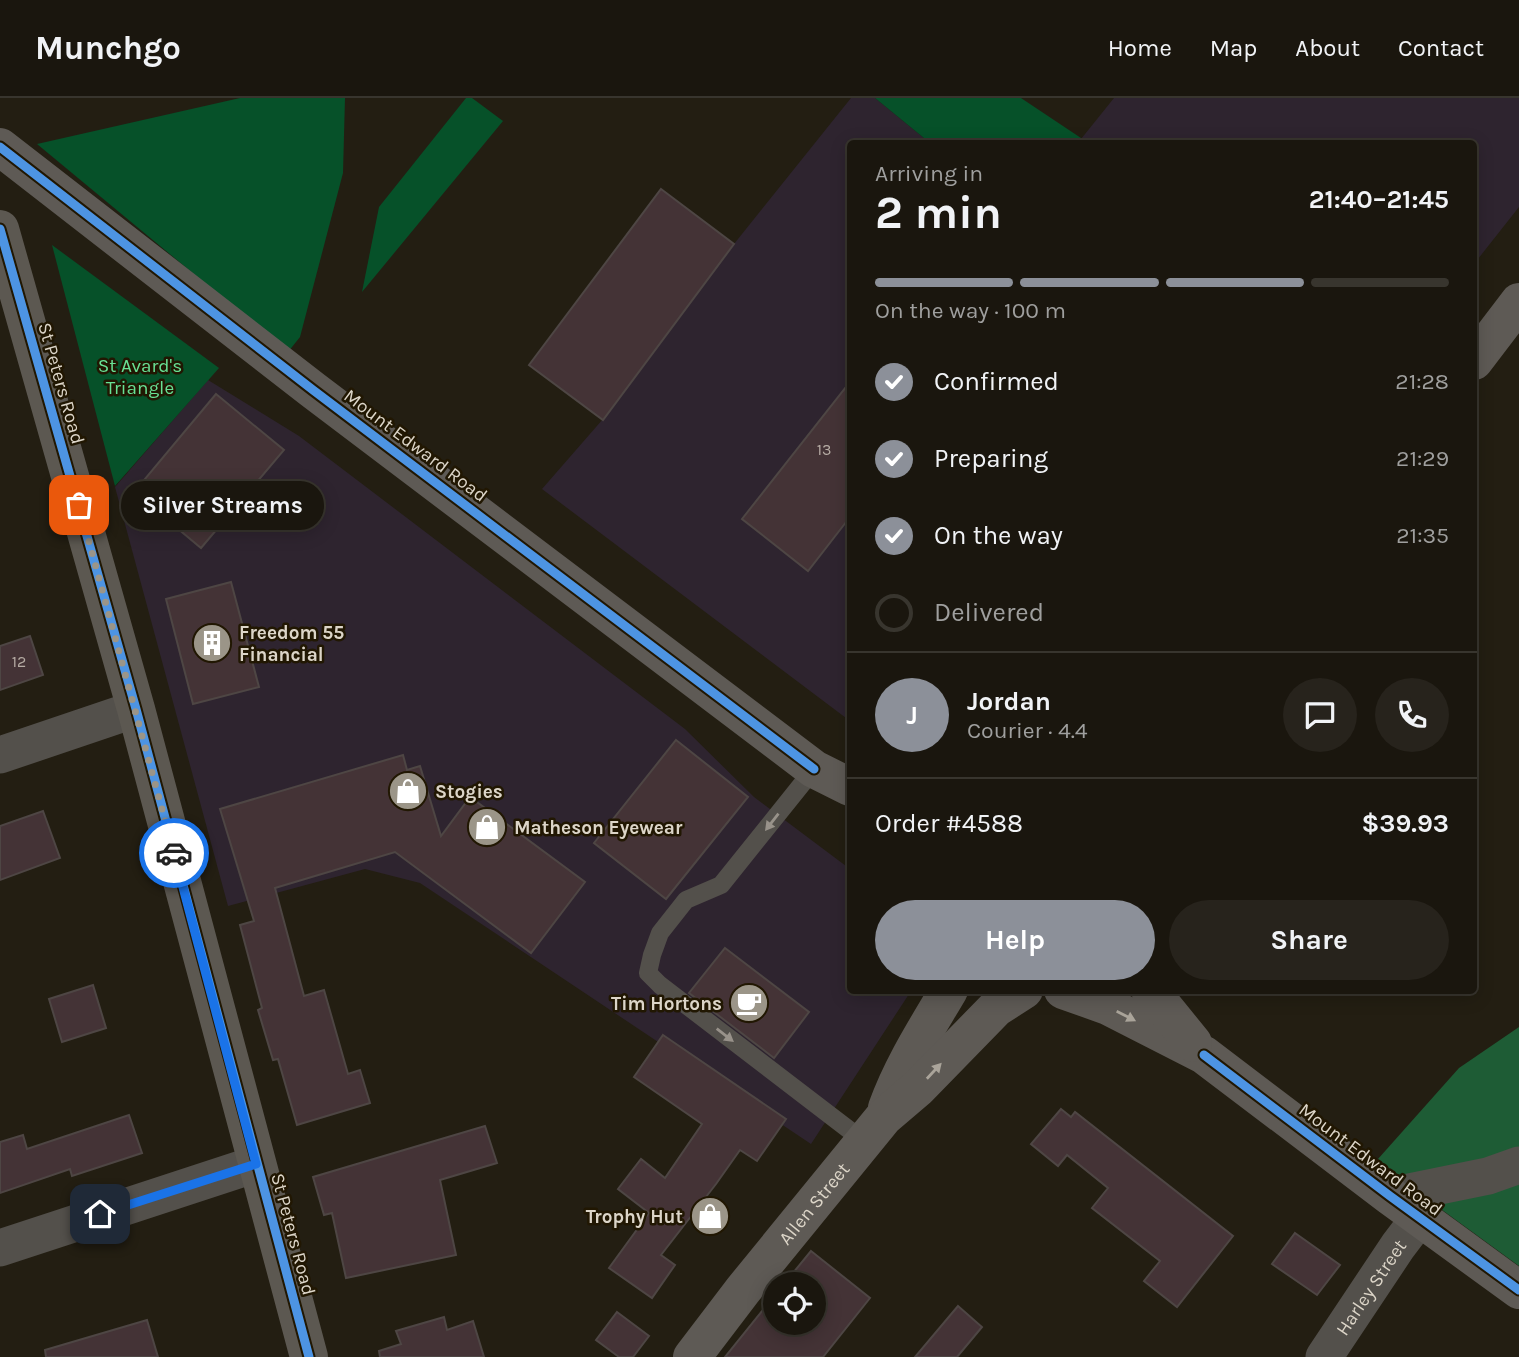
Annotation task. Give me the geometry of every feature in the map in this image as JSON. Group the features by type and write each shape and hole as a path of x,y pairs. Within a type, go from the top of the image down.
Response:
{"main road":[{"name":"St Peters Road","path":"0,229 136,709 309,1357"}],"street":[{"name":"Mount Edward Road","path":"0,147 313,390 814,769 847,786"},
{"path":"1477,357 1519,302"},
{"path":"0,755 136,709"},
{"name":"Allen Street","path":"874,1129 905,1065 947,994"},
{"name":"Allen Street","path":"692,1357 874,1129 918,1088 996,1007 1017,994"},
{"name":"Mount Edward Road","path":"1074,994 1108,1006 1204,1055 1519,1290"},
{"name":"Mount Edward Road","path":"1153,994 1204,1055"},
{"path":"0,1248 256,1164"},
{"path":"1405,1206 1519,1165"},
{"name":"Harley Street","path":"1324,1357 1398,1246 1405,1206"}],"lane":[{"path":"814,769 721,885 686,900 660,933 648,973 660,985 874,1129"}],"shaded area":[{"path":"851,98 875,98 926,140 847,140 847,719 542,489 603,419 734,244"},
{"path":"1114,98 1519,98 1519,207 1477,260 1477,140 1080,140"},
{"path":"208,380 299,436 685,729 754,797 847,867 847,994 909,994 811,1144 420,883 365,869 228,906 115,487"}],"green space":[{"path":"240,98 345,98 343,173 300,337 288,352 37,144"},
{"path":"466,98 472,98 503,121 362,292 379,207"},
{"path":"875,98 1021,98 1081,138 1080,140 926,140"},
{"name":"St Avard's Triangle","path":"52,245 219,368 115,486"},
{"path":"1519,1027 1519,1266 1412,1188 1378,1159 1459,1068"}],"building":[{"path":"661,189 734,244 603,420 529,365"},
{"path":"847,386 847,521 808,571 742,519"},
{"path":"216,394 284,450 201,548 134,492"},
{"name":"Freedom 55 Financial","path":"231,582 259,687 193,704 166,599"},
{"path":"30,636 43,675 0,690 0,646"},
{"path":"676,740 748,797 666,899 594,843"},
{"path":"403,755 407,770 420,766 441,836 470,797 585,882 531,953 395,852 275,888 304,996 324,990 348,1074 360,1070 370,1103 297,1125 278,1059 273,1060 258,1010 262,1008 240,925 254,921 220,809"},
{"path":"43,811 60,858 0,880 0,826"},
{"name":"Tim Hortons","path":"725,948 809,1012 774,1058 689,993"},
{"path":"93,985 106,1028 62,1042 49,999"},
{"path":"663,1035 786,1119 757,1161 740,1150 661,1255 675,1265 652,1298 609,1268 649,1213 618,1189 641,1159 665,1178 702,1124 634,1077"},
{"path":"1061,1109 1071,1117 1075,1112 1233,1236 1177,1307 1144,1281 1160,1261 1092,1208 1108,1188 1067,1155 1058,1166 1031,1144"},
{"path":"129,1115 142,1153 72,1176 70,1169 0,1193 0,1142 23,1135 27,1149"},
{"path":"485,1126 497,1163 440,1180 456,1255 346,1278 332,1213 324,1215 313,1177"},
{"path":"1295,1233 1340,1265 1317,1295 1272,1264"},
{"path":"811,1251 870,1298 823,1357 725,1357 763,1310 763,1335 826,1335 826,1272 794,1272"},
{"path":"958,1306 982,1327 957,1357 915,1357"},
{"path":"617,1312 649,1336 633,1357 619,1357 596,1340"},
{"path":"444,1317 447,1330 473,1321 484,1357 380,1357 379,1351 401,1344 396,1331"},
{"path":"147,1320 158,1357 46,1357 45,1350"}],"cycle path":[{"path":"0,147 313,390 814,769"},
{"path":"0,229 136,709 309,1357"},
{"path":"1204,1055 1519,1290"}],"way so far":[{"path":"79,505 174,853"}],"place":[{"name":"Silver Streams","path":"79,505"},
{"name":"Freedom 55 Financial","path":"212,643"},
{"name":"Stogies","path":"408,791"},
{"name":"Matheson Eyewear","path":"487,827"},
{"name":"Tim Hortons","path":"749,1003"},
{"name":"Trophy Hut","path":"710,1216"}],"route":[{"path":"100,1214 256,1164 174,853"}]}
